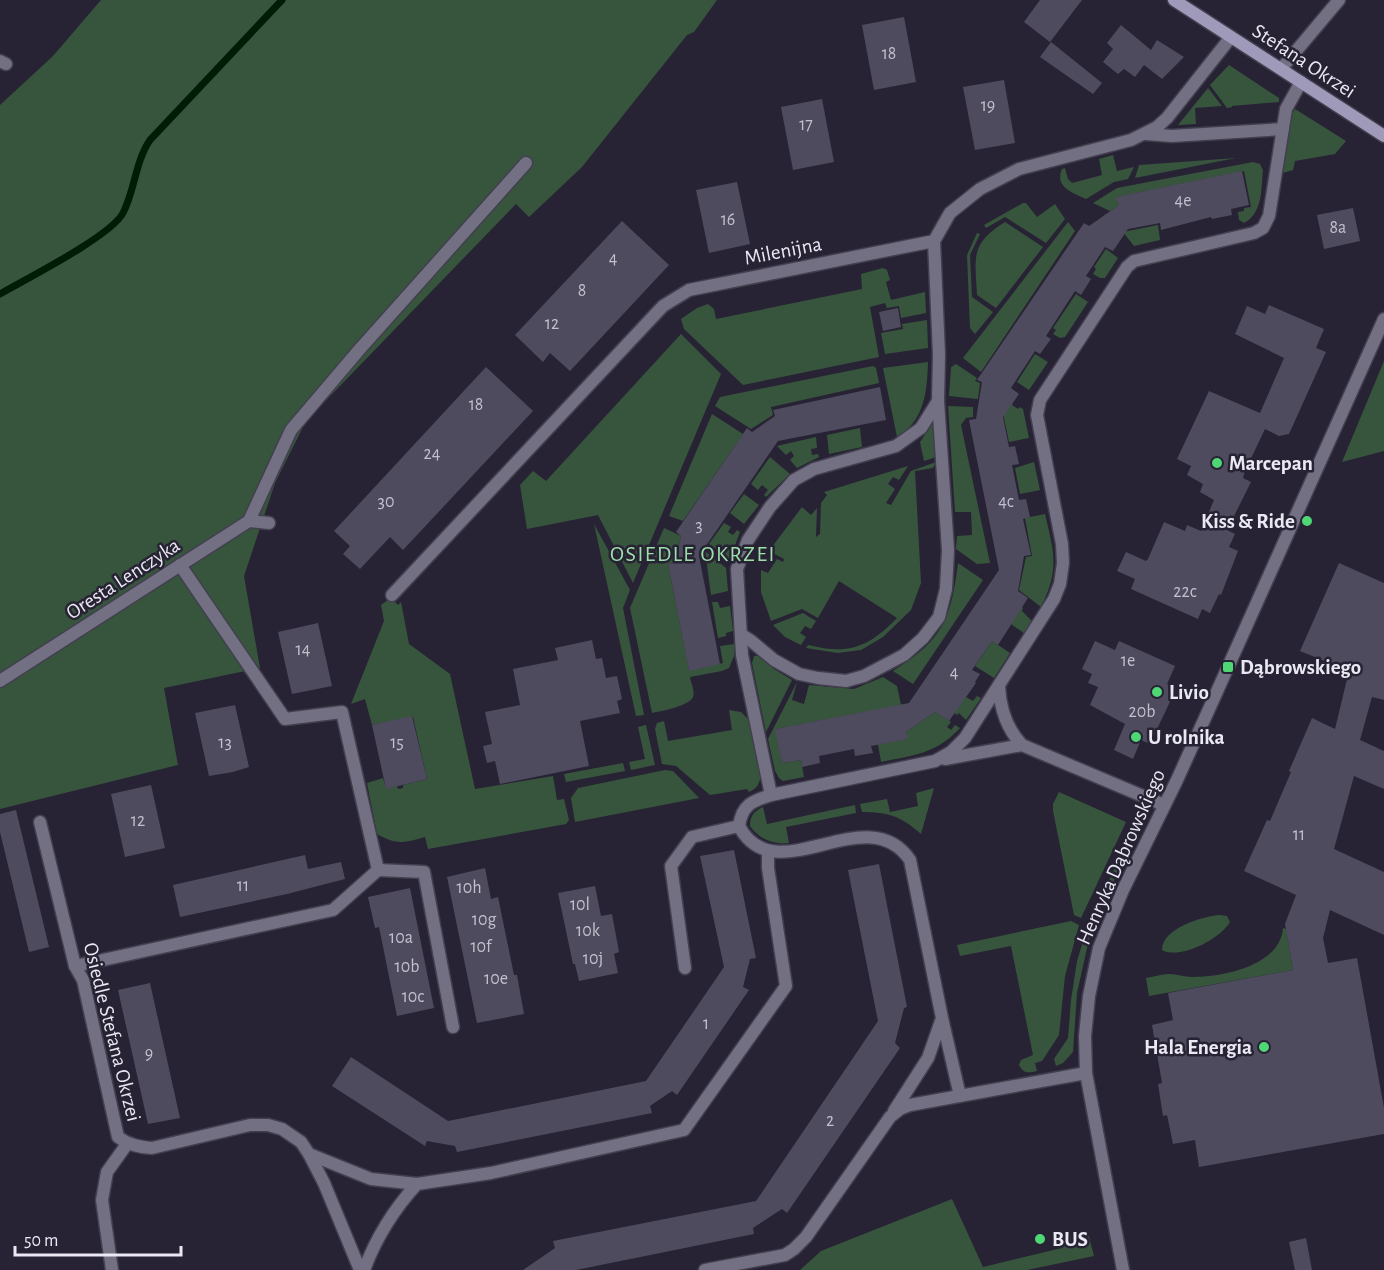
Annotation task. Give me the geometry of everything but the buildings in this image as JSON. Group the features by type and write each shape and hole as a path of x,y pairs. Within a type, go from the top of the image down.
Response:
{"street":[{"name":"Stefana Okrzei","path":"1174,0 1384,136"},
{"path":"1281,69 1339,0"},
{"path":"742,635 774,660 799,674 846,681 880,669 904,655 923,638 939,617 946,589 948,567 947,512 938,401 939,354 934,241 950,213 980,189 1019,169 1146,134 1167,118 1231,37"},
{"path":"935,761 951,752 965,738 1054,599 1060,584 1063,563 1062,544 1037,415 1040,400 1127,267 1134,261 1254,233 1263,228 1269,216 1286,109 1301,82"},
{"path":"1146,134 1172,136 1283,129"},
{"path":"269,524 249,521 291,430 359,350 526,163"},
{"name":"Milenijna","path":"392,595 663,306 689,290 934,241"},
{"name":"Henryka Dąbrowskiego","path":"1123,1270 1086,1073 1085,1036 1089,996 1099,948 1123,890 1228,667 1384,319"},
{"path":"771,795 742,655 736,568 748,540 770,507 794,480 825,466 896,446 909,439 921,428 938,401"},
{"name":"Oresta Lenczyka","path":"0,681 249,521"},
{"path":"180,565 285,719 342,712 378,870"},
{"path":"999,685 1000,701 1007,725 1022,745 1164,805"},
{"path":"960,1096 910,860 903,849 890,840 875,836 786,852 768,851 750,842 743,835 739,826 741,815 747,805 771,795 1022,745"},
{"name":"Osiedle Stefana Okrzei","path":"40,822 75,966 83,980 118,1137 127,1144 152,1148 250,1125 268,1125 282,1129 301,1142 309,1154 362,1270"},
{"path":"685,968 671,866 692,837 739,826"},
{"path":"309,1154 371,1179 417,1184 491,1173 684,1130 786,986 768,868 768,851"},
{"path":"75,966 333,910 378,870 424,872 453,1027"},
{"path":"705,1270 775,1257 794,1249 806,1237 890,1117 928,1058 942,1018"},
{"path":"890,1117 910,1105 1086,1073"},
{"path":"112,1270 102,1200 107,1172 127,1144"},
{"path":"362,1270 398,1205 417,1184"}],"green space":[{"path":"101,0 717,0 694,32 687,35 582,167 529,217 516,204 306,421 275,483 244,576 260,668 164,688 178,765 0,809 0,105 53,56"},
{"path":"1229,65 1279,98 1279,102 1227,108 1210,85"},
{"path":"1208,88 1222,106 1195,108 1196,124 1178,125"},
{"path":"1295,109 1346,141 1335,154 1295,161 1293,170 1283,173 1291,115"},
{"path":"1113,155 1117,171 1134,167 1128,179 1114,182 1086,199 1071,192 1063,185 1060,175 1062,169 1065,168 1068,179 1072,183 1102,175 1099,159"},
{"path":"1236,158 1135,178 1139,165"},
{"path":"1253,162 1260,164 1263,170 1261,192 1255,213 1244,223 1239,220 1238,212 1251,207 1244,171 1117,197 1119,205 1110,211 1093,203 1117,188"},
{"path":"1026,203 1037,217 1055,204 1065,219 1046,243 1005,217 986,228 984,225"},
{"path":"1005,222 1043,247 996,308 977,295 976,261 980,245 986,237"},
{"path":"1068,222 1075,231 981,372 963,358"},
{"path":"1158,225 1160,240 1134,246 1123,232"},
{"path":"977,233 980,234 970,255 972,297 993,312 975,334 970,328 967,255"},
{"path":"1106,249 1118,258 1105,278 1100,278 1093,274 1096,269 1094,267"},
{"path":"883,268 887,270 890,280 886,282 891,300 925,292 926,313 901,318 899,306 887,308 885,303 870,307 879,357 743,385 684,329 681,319 697,308 708,304 714,309 716,319 862,289 861,274"},
{"path":"1076,294 1088,302 1065,337 1060,338 1053,334 1056,330 1053,328"},
{"path":"927,320 928,348 885,354 881,333 903,329 902,324"},
{"path":"681,334 721,374 633,583 598,515 527,529 520,485 533,471 546,481"},
{"path":"1035,354 1048,362 1029,390 1017,382"},
{"path":"1384,361 1384,451 1342,462"},
{"path":"928,362 923,404 914,422 897,437 883,368"},
{"path":"956,364 977,378 975,381 980,383 978,399 949,396 951,367"},
{"path":"873,366 876,368 879,383 771,407 773,415 751,429 715,406 720,397"},
{"path":"1013,402 1012,405 1023,409 1029,438 1009,442 1003,413"},
{"path":"948,406 973,407 973,417 966,418 961,425 990,563 977,564 956,549 957,536 972,535 971,512 955,512"},
{"path":"712,414 743,434 683,521 669,516"},
{"path":"932,424 936,457 924,461 920,442"},
{"path":"860,428 862,447 829,454 827,435"},
{"path":"816,437 817,448 811,449 812,455 818,454 819,457 797,468 790,460 794,456 791,451 786,455 777,446"},
{"path":"770,457 790,474 766,497 764,495 768,490 762,485 758,490 751,484"},
{"path":"936,462 933,468 915,471 921,583 911,610 883,637 861,650 838,653 806,648 808,645 835,649 857,646 876,636 897,618 839,581 818,618 802,609 771,621 761,592 761,570 768,573 777,559 783,562 784,559 769,551 802,507 811,515 817,508 816,537 820,534 821,503 827,495 824,492 908,466 899,480 893,477 888,484 895,489 886,503 891,505 911,471"},
{"path":"1034,462 1040,490 1020,494 1015,468"},
{"path":"744,494 759,505 744,524 730,513"},
{"path":"1045,514 1054,561 1051,582 1041,607 1019,590 1026,557 1032,556 1025,518"},
{"path":"724,523 731,527 728,532 733,535 737,530 740,532 730,559 722,554 725,549 719,545 716,549 709,544"},
{"path":"594,524 630,590 623,608 644,715 636,716"},
{"path":"664,528 681,536 675,563 668,564 689,670 723,663 720,646 735,644 734,656 729,668 690,677 694,692 690,700 675,708 652,713 630,608"},
{"path":"705,551 726,568 728,591 711,595"},
{"path":"958,563 983,580 913,684 893,671 923,649 942,626 952,599"},
{"path":"391,598 398,605 401,602 409,644 450,674 475,789 553,776 557,800 564,799 569,820 566,824 428,849 425,837 401,842 377,834 367,783 383,778 386,788 397,786 398,789 403,788 403,785 427,779 413,717 372,725 365,699 351,704 384,621 381,605"},
{"path":"712,602 718,602 720,608 730,606 733,631 726,633 726,636 718,638"},
{"path":"1017,603 1032,621 1024,633 1005,620"},
{"path":"803,613 816,621 811,629 805,626 800,633 806,637 801,645 785,637 773,625"},
{"path":"992,641 1010,653 994,678 975,666"},
{"path":"754,656 759,656 792,680 766,732 752,663"},
{"path":"883,677 897,686 901,705 776,729 782,763 801,760 804,777 783,781 779,778 775,771 768,739 797,682 792,700 804,704 809,685 854,689"},
{"path":"977,696 981,698 966,720 959,713 957,715 947,707 966,697 973,701"},
{"path":"729,710 741,712 749,720 761,775 758,785 749,792 747,789 710,795 676,766 662,764 655,729 657,723 664,721 668,741 732,730"},
{"path":"935,712 951,722 947,727 951,730 955,725 960,728 942,743 924,752 881,762 878,744 907,739 906,732"},
{"path":"646,725 655,765 631,770 629,762 645,759 638,727"},
{"path":"623,763 625,771 566,782 564,774"},
{"path":"665,770 673,771 699,798 575,822 571,798 578,788"},
{"path":"934,788 921,834 894,816 862,812 860,804 887,799 890,812 918,806 916,793"},
{"path":"1059,792 1126,822 1081,918 1074,915 1053,811 1053,804"},
{"path":"855,805 856,813 786,827 789,843 767,840 750,826 753,815 763,807 767,824"},
{"path":"1140,814 1140,826 1101,908 1089,939 1077,993 1073,1052 1063,1063 1056,1066 1054,1059 1068,1038 1077,961 1088,925"},
{"path":"1220,915 1227,916 1230,922 1209,941 1179,952 1162,950 1168,936 1175,930 1194,921"},
{"path":"1071,921 1079,925 1065,976 1059,1035 1042,1061 1035,1063 1037,1071 1026,1072 1019,1065 1021,1060 1033,1055 1011,946 960,956 957,945"},
{"path":"1283,928 1286,929 1293,970 1149,996 1146,978 1163,974 1192,977 1219,975 1248,967 1272,952 1280,941"},
{"path":"952,1199 983,1267 1062,1248 1069,1236 1088,1233 1094,1256 1027,1270 800,1270 821,1251"}],"waterway":[{"path":"0,294 86,245 115,222 127,204 141,157 150,140 282,0"}],"place":[{"name":"Marcepan","path":"1217,463"},
{"name":"Kiss & Ride","path":"1307,521"},
{"name":"Dąbrowskiego","path":"1228,667"},
{"name":"Livio","path":"1157,692"},
{"name":"U rolnika","path":"1136,737"},
{"name":"Hala Energia","path":"1264,1047"},
{"name":"BUS","path":"1040,1239"}],"district":[{"name":"OSIEDLE OKRZEI","path":"693,554"}]}
